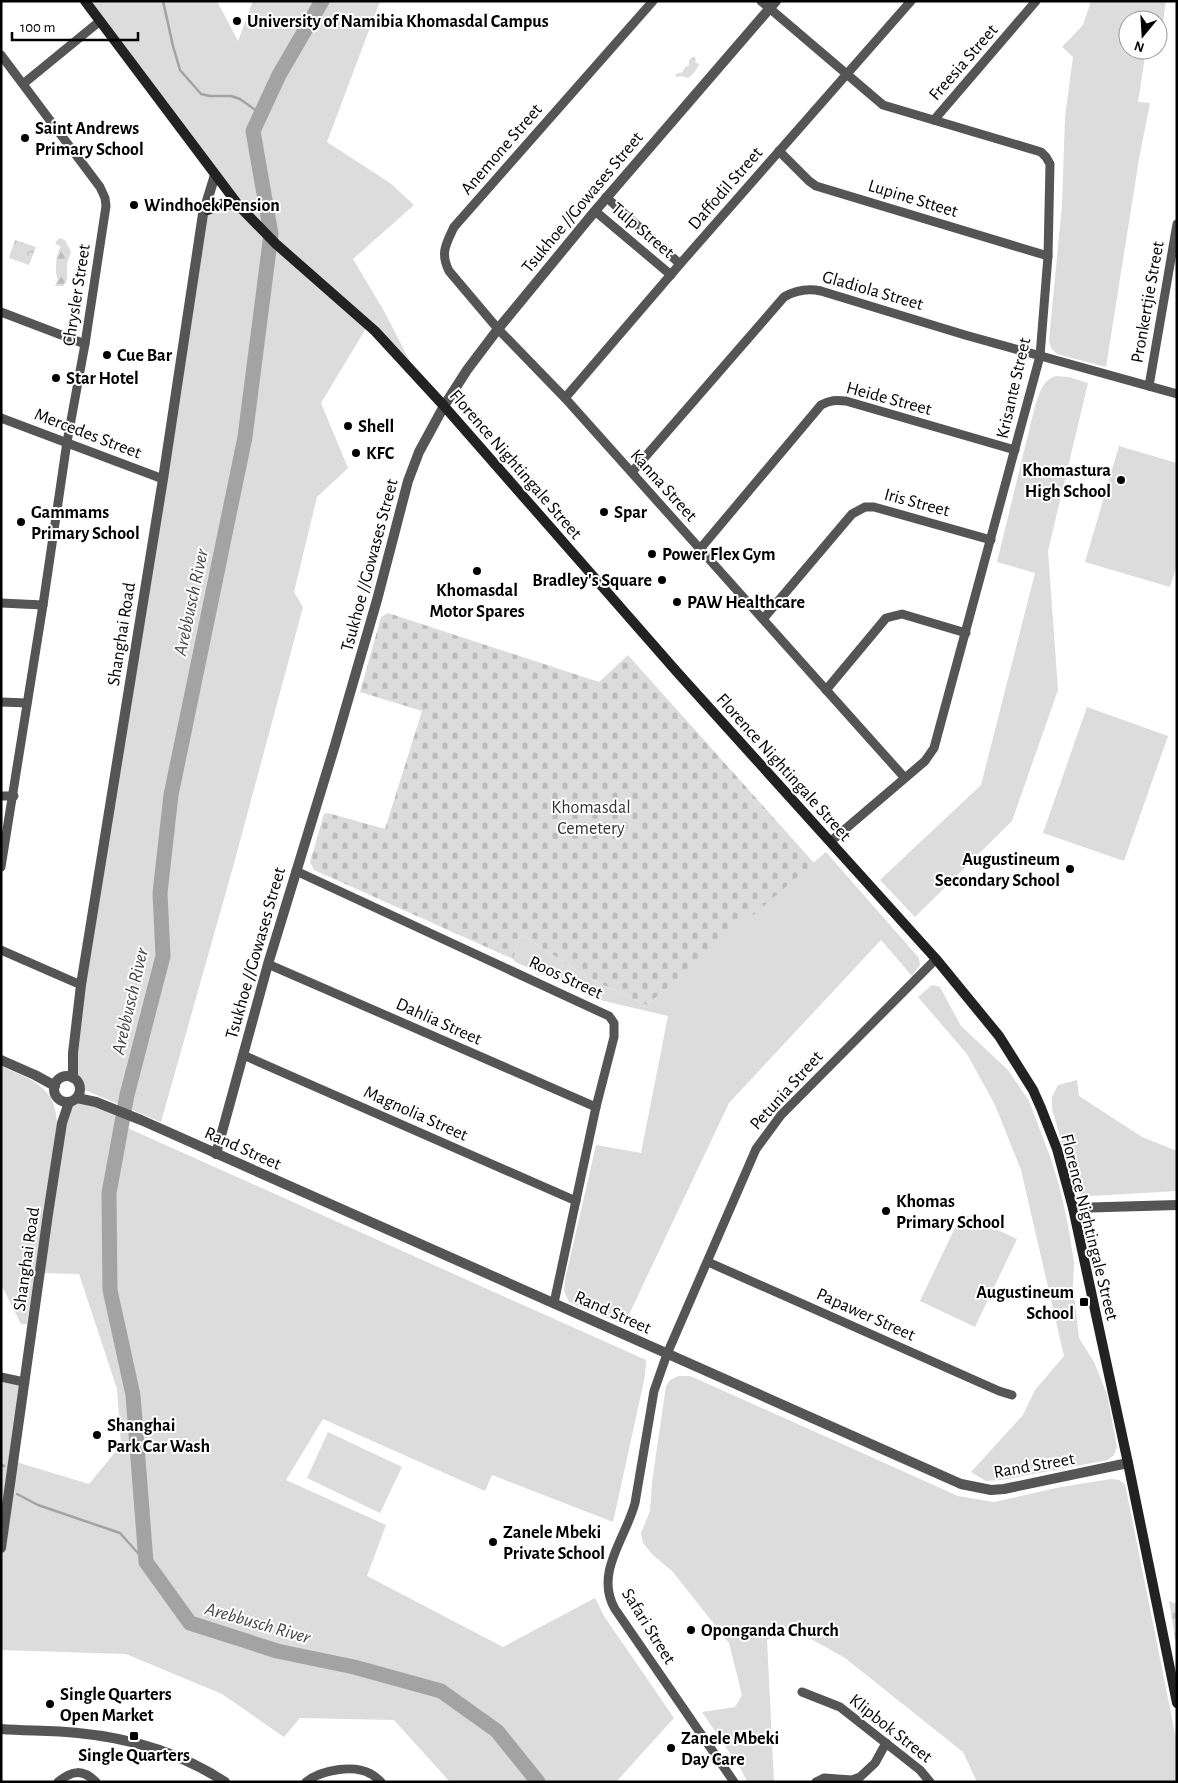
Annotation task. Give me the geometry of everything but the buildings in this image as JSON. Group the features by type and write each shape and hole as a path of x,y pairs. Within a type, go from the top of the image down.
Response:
{"main road":[{"name":"Florence Nightingale Street","path":"85,1 239,206 276,244 375,331 444,406 677,672 936,959 999,1036 1033,1090 1057,1149 1073,1208 1177,1703"},
{"path":"206,215 224,202 239,206"}],"street":[{"name":"Anemone Street","path":"498,328 449,271 444,261 447,241 454,227 653,1"},
{"name":"Krisante Street","path":"761,1 773,5 846,75 883,105 1041,152 1050,164 1048,256 1040,356 934,748 925,761 830,842"},
{"name":"Daffodil Street","path":"566,398 680,264 911,1"},
{"name":"Freesia Street","path":"934,120 1036,1"},
{"name":"Tsukhoe //Gowases Street","path":"216,1154 268,964 335,745 377,600 408,481 419,452 444,406 467,370 498,328 606,197 773,5"},
{"path":"23,84 100,21"},
{"name":"Chrysler Street","path":"1,56 100,187 105,198 105,217 67,442 14,796 1,867"},
{"name":"Lupine Stteet","path":"779,151 816,186 1048,256"},
{"name":"Shanghai Road","path":"63,1080 73,1053 81,985 206,215 203,214 217,177"},
{"name":"Tulp Street","path":"606,197 680,264"},
{"name":"Tulp Street","path":"595,210 671,275"},
{"name":"Pronkertjie Street","path":"1149,386 1177,224"},
{"name":"Gladiola Street","path":"632,472 784,297 793,292 810,289 1177,394"},
{"path":"1,312 85,344"},
{"name":"Kanna Street","path":"498,328 566,398 904,778"},
{"name":"Heide Street","path":"700,549 815,413 828,401 846,401 1015,450"},
{"name":"Mercedes Street","path":"1,418 163,480"},
{"name":"Iris Street","path":"763,618 852,514 865,507 874,507 991,540"},
{"path":"1,603 43,605"},
{"path":"826,690 886,618 902,614 966,633"},
{"path":"1,702 27,704"},
{"path":"1,796 14,796"},
{"name":"Roos Street","path":"296,871 610,1016 614,1023 614,1037 596,1107 554,1303"},
{"path":"1,950 81,985"},
{"name":"Petunia Street","path":"667,1354 762,1138 791,1104 936,959"},
{"name":"Dahlia Street","path":"268,964 596,1107"},
{"name":"Magnolia Street","path":"243,1055 576,1200"},
{"path":"1,1060 35,1075 78,1082 71,1097 56,1096 63,1080"},
{"name":"Shanghai Road","path":"1,1548 62,1123 71,1097"},
{"name":"Rand Street","path":"71,1097 98,1103 141,1120 931,1471 975,1488 1004,1489 1128,1463"},
{"path":"1073,1208 1177,1205"},
{"name":"Papawer Street","path":"708,1262 999,1391 1012,1395"},
{"name":"Safari Street","path":"667,1354 654,1391 632,1515 608,1569 607,1590 610,1601 615,1609 734,1782"},
{"path":"1,1377 24,1382"},
{"name":"Klipbok Street","path":"802,1692 840,1707 920,1770 930,1782"},
{"path":"1,1725 15,1730"},
{"path":"1,1729 76,1732 124,1740 184,1759 225,1782"},
{"path":"1,1736 124,1740"},
{"path":"816,1782 824,1778 852,1780 860,1777 874,1763 886,1743"},
{"path":"306,1782 320,1773 338,1770 370,1773 381,1782"},
{"path":"58,1782 69,1774 79,1772 85,1773 96,1782"}],"green space":[{"path":"85,1 217,1 238,41 253,1 380,1 327,142 390,183 414,205 353,259 384,311 419,379 368,325 321,403 348,468 317,497 294,592 303,607 233,867 161,1122 80,1088 78,1082 73,1078 73,1053 208,210 231,203"},
{"path":"1091,1 1166,1 1165,10 1118,10 1118,60 1144,60 1138,102 1150,103 1139,159 1106,367 1057,354 1051,348 1049,340 1062,205 1065,117 1073,57 1062,47 1083,25"},
{"path":"694,57 695,62 699,64 693,74 688,78 676,77 676,74 683,72 685,67 689,66 689,60"},
{"path":"59,238 65,240 71,252 67,264 67,280 63,286 55,286 58,279 56,273 57,258 61,247 55,243"},
{"path":"15,240 36,247 29,265 9,258"},
{"path":"1056,376 1069,377 1088,383 1048,551 1058,690 1012,821 915,917 880,880 981,785 1035,573 997,562 1035,406 1045,384"},
{"path":"1119,446 1177,463 1177,565 1170,587 1085,562"},
{"name":"Khomasdal Cemetery","path":"388,613 599,682 628,655 814,863 647,1005 590,979 521,934 513,959 314,870 310,862 324,814 328,813 385,829 422,711 360,692 381,617"},
{"path":"1087,707 1168,736 1124,861 1043,833"},
{"path":"826,852 919,958 920,965 912,976 881,940 729,1103 624,1325 569,1302 564,1291 565,1280 596,1145 641,1153 668,1016 604,1001 515,962 513,959 521,934 590,979 647,1005"},
{"path":"932,985 940,987 961,1026 1008,1070 1029,1101 1051,1159 1060,1189 1074,1262 1073,1285 1079,1338 1094,1362 1107,1394 1117,1447 1114,1455 1108,1460 1002,1480 986,1481 971,1472 1023,1415 1035,1390 1064,1356 1021,1170 995,1105 967,1054 918,997"},
{"path":"1,1066 31,1080 46,1092 52,1100 57,1123 27,1324 21,1324 1,1284"},
{"path":"1077,1080 1079,1096 1142,1137 1177,1151 1177,1191 1091,1196 1081,1194 1074,1184 1052,1109 1052,1097 1058,1085"},
{"path":"77,1098 124,1114 109,1193 110,1290 126,1362 110,1289 111,1191 123,1126 646,1360 645,1376 613,1522 492,1475 485,1491 323,1419 286,1480 386,1525 367,1576 503,1647 595,1598 604,1616 674,1718 616,1782 450,1782 394,1720 300,1718 284,1737 222,1694 126,1654 1,1650 1,1377 24,1382 13,1461 89,1484 121,1445 117,1389 79,1274 41,1273 69,1102","holes":["148,1563 193,1622 277,1649 358,1667 277,1651 190,1623"]},
{"path":"962,1213 1017,1239 975,1327 920,1301"},
{"path":"678,1376 690,1376 958,1496 994,1502 1061,1487 1111,1479 1119,1480 1125,1484 1177,1743 1177,1782 977,1782 963,1752 845,1658 790,1627 767,1640 774,1782 747,1782 742,1771 702,1712 735,1707 742,1695 729,1643 673,1572 653,1555 643,1543 641,1533 650,1511 652,1482 666,1386 670,1380"},
{"path":"328,1432 402,1467 380,1513 307,1478"},
{"path":"1169,1601 1177,1604 1177,1651"}],"waterway":[{"path":"163,1 180,70 201,94 231,96 240,99 261,114"},
{"name":"Arebbusch River","path":"322,1 279,75 253,131 271,234 245,437 171,795 160,893 163,956 127,1095 109,1193 110,1290 133,1395 146,1562 190,1623 277,1651 354,1667 441,1691 497,1731 538,1782"},
{"path":"17,1494 38,1505 120,1533 146,1562"}],"place":[{"name":"University of Namibia Khomasdal Campus","path":"237,21"},
{"name":"Saint Andrews Primary School","path":"25,138"},
{"name":"Windhoek Pension","path":"134,205"},
{"name":"Cue Bar","path":"107,355"},
{"name":"Star Hotel","path":"56,378"},
{"name":"Shell","path":"348,426"},
{"name":"KFC","path":"356,453"},
{"name":"Khomastura High School","path":"1121,480"},
{"name":"Spar","path":"604,512"},
{"name":"Gammams Primary School","path":"21,522"},
{"name":"Power Flex Gym","path":"652,554"},
{"name":"Khomasdal Motor Spares","path":"477,571"},
{"name":"Bradley's Square","path":"662,580"},
{"name":"PAW Healthcare","path":"677,602"},
{"name":"Augustineum Secondary School","path":"1070,869"},
{"name":"Khomas Primary School","path":"886,1211"},
{"name":"Augustineum School","path":"1084,1302"},
{"name":"Shanghai Park Car Wash","path":"97,1435"},
{"name":"Zanele Mbeki Private School","path":"493,1542"},
{"name":"Oponganda Church","path":"691,1630"},
{"name":"Single Quarters Open Market","path":"50,1704"},
{"name":"Single Quarters","path":"134,1736"},
{"name":"Zanele Mbeki Day Care","path":"671,1748"}]}
